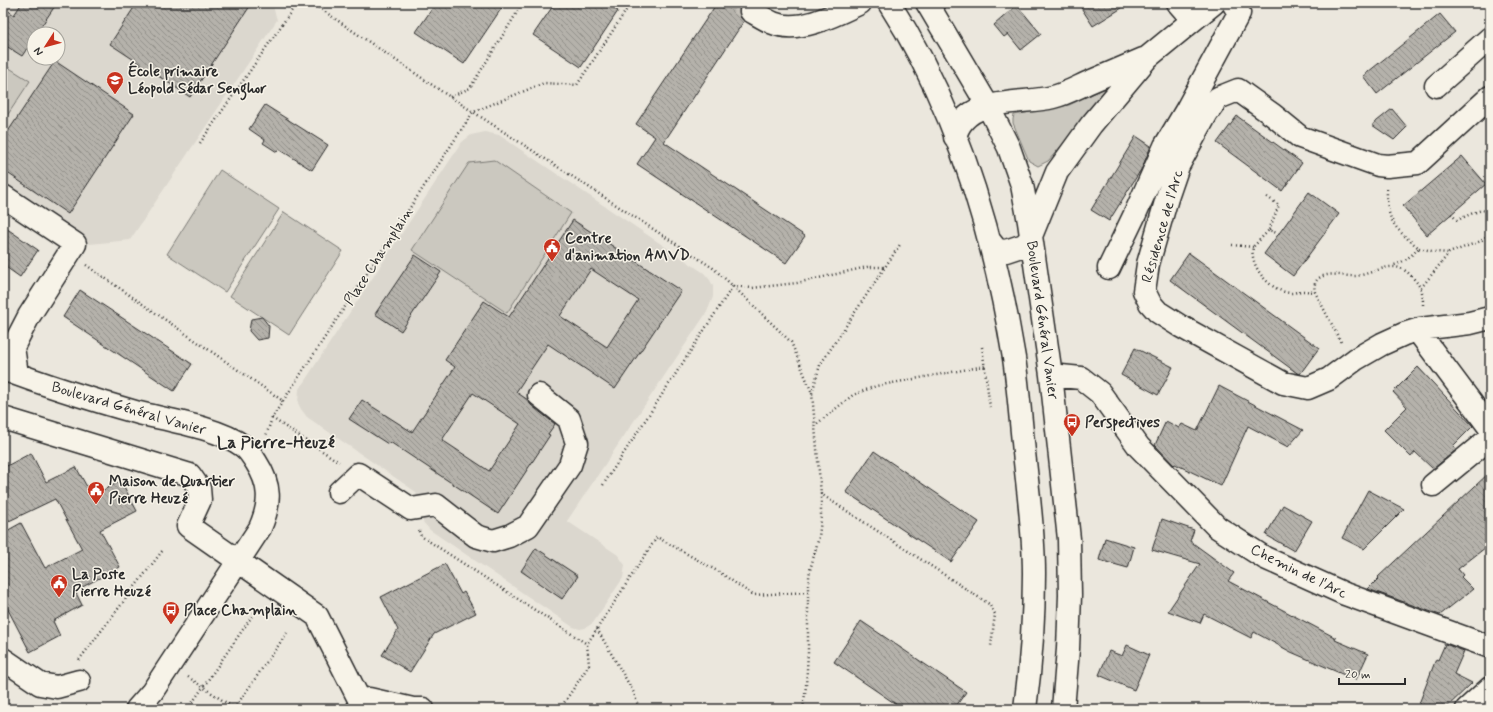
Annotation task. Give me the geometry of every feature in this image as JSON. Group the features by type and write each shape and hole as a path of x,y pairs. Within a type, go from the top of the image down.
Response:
{"street":[{"path":"751,11 774,24 797,27 833,16 860,3"},
{"path":"889,3 918,52 955,137 969,174 997,271 1014,360 1031,524 1034,573 1031,644 1025,709"},
{"name":"Boulevard Général Vanier","path":"927,3 988,106 1009,148 1019,178 1031,236 1051,375 1069,539 1070,595 1068,649 1062,709"},
{"path":"1178,3 1192,19"},
{"path":"989,240 997,250 1006,251 1024,245 1028,241 1061,166 1091,125 1148,57 1192,19 1214,3"},
{"path":"1109,268 1165,146 1187,109 1239,13 1233,3"},
{"path":"1436,86 1490,38"},
{"path":"955,137 959,127 966,119 988,106 1000,103 1052,97 1148,57"},
{"name":"Résidence de l'Arc","path":"1490,98 1418,163 1387,166 1378,165 1300,137 1273,115 1238,90 1218,98 1207,113 1178,166 1148,264 1144,291 1150,303 1158,312 1180,326 1284,383 1308,388 1329,379 1351,362 1382,344 1418,330 1470,323 1490,318"},
{"path":"3,196 75,244 29,316 13,347 10,371"},
{"path":"1418,330 1490,428"},
{"name":"Boulevard Général Vanier","path":"10,371 116,406 215,432 234,440 243,446 258,447"},
{"name":"Chemin de l'Arc","path":"1051,375 1081,378 1100,393 1139,447 1216,527 1265,558 1345,594 1490,647"},
{"path":"339,492 358,474 411,509 436,505 476,536 493,541 509,536 528,526 570,464 577,443 569,419 539,395"},
{"path":"3,418 190,475 199,488 200,500 188,526 317,616 362,705 369,699 413,709 423,709"},
{"path":"1433,485 1490,438"},
{"path":"140,708 260,528 266,514 268,493 258,447"},
{"path":"3,659 40,684 57,687 79,670"},
{"path":"1467,709 1490,688"}],"path":[{"path":"200,143 297,3"},
{"path":"312,3 450,97 713,268 790,342 812,393"},
{"path":"450,97 470,88 518,11 521,3"},
{"path":"473,112 544,82 576,85 631,3"},
{"name":"Place Champlain","path":"258,447 272,418 473,112"},
{"path":"1387,166 1387,204 1391,220 1400,234 1419,248 1436,252 1449,252 1481,241 1490,233"},
{"path":"1267,197 1280,205 1269,230 1253,247 1252,252 1255,264 1266,281 1282,291 1290,293 1303,291 1315,292"},
{"path":"1452,214 1458,220 1487,209 1490,211"},
{"path":"1269,230 1279,234"},
{"path":"803,709 808,660 808,592 810,570 819,537 821,520 821,494 812,393 820,365 901,243"},
{"path":"1232,245 1253,247"},
{"path":"1351,362 1315,292 1314,286 1317,280 1328,275 1356,276 1391,266 1404,261 1419,248"},
{"path":"1421,288 1449,252"},
{"path":"69,253 283,401"},
{"path":"733,286 752,288 797,283 867,266 885,267"},
{"path":"1391,266 1399,267 1408,271 1421,288 1422,312 1418,330"},
{"path":"602,485 733,286"},
{"path":"982,347 990,407"},
{"path":"814,426 853,395 876,386 984,366"},
{"path":"272,418 358,474"},
{"path":"821,494 989,604 995,614 991,646"},
{"path":"411,509 421,536 587,644"},
{"path":"560,709 589,665 587,644 657,537 719,572 753,595 808,592"},
{"path":"79,670 163,550"},
{"path":"188,709 255,612"},
{"path":"597,629 634,694 639,709"},
{"path":"182,673 234,709 287,633"}],"shaded area":[{"name":"École primaire Léopold Sédar Senghor","path":"3,3 272,3 277,20 130,240 90,244 3,187"},
{"path":"3,64 30,81 3,122"},
{"path":"1107,87 1109,88 1093,110 1048,161 1038,166 1029,161 1013,123 1014,115 1069,105"},
{"path":"485,132 499,135 704,273 713,286 713,297 707,312 567,521 618,555 625,565 623,578 593,623 580,629 573,627 430,530 423,522 416,492 307,417 298,403 299,389 462,142 471,135"},
{"path":"494,160 571,213 507,313 412,250 469,163"},
{"path":"220,170 279,209 225,292 167,254"},
{"path":"284,212 343,251 289,335 230,296"}],"building":[{"path":"22,3 57,3 41,26 26,26 26,50 22,56 3,44 3,7 14,15"},
{"path":"137,3 252,3 190,97 110,44"},
{"path":"436,3 505,3 464,64 416,32"},
{"path":"555,3 606,3 618,11 581,67 533,35"},
{"path":"717,3 742,3 739,11 740,17 744,21 664,142 805,236 786,263 637,164 655,137 636,124"},
{"path":"1078,3 1130,3 1093,26"},
{"path":"1017,5 1041,34 1021,50 1008,34 1004,37 994,25"},
{"path":"1440,14 1455,32 1377,94 1363,76"},
{"path":"52,66 62,66 134,114 68,214 3,170 3,139"},
{"path":"265,105 328,145 312,170 279,149 277,152 263,143 265,140 249,129"},
{"path":"1392,109 1407,127 1394,140 1372,125"},
{"path":"1237,116 1302,163 1282,191 1217,143"},
{"path":"1136,136 1151,146 1142,168 1109,221 1091,210"},
{"path":"1462,156 1486,184 1427,235 1403,206"},
{"path":"1309,192 1339,214 1293,276 1264,254"},
{"path":"573,220 681,291 615,389 548,344 516,392 528,400 531,405 555,424 548,434 550,435 498,514 390,442 388,444 349,419 362,400 412,432 455,367 445,360 484,301 509,317","holes":["591,269 638,300 607,347 560,316","473,393 520,424 489,471 442,440"]},
{"path":"3,226 38,250 20,277 3,265"},
{"path":"1189,253 1319,348 1300,374 1170,280"},
{"path":"415,255 441,272 401,331 375,314"},
{"path":"80,290 192,364 174,391 63,317"},
{"path":"262,317 269,326 268,338 257,340 249,331 251,319"},
{"path":"1135,348 1173,367 1158,395 1121,375"},
{"path":"1418,367 1473,426 1453,446 1456,450 1433,469 1415,452 1411,457 1384,430 1407,407 1393,392"},
{"path":"1219,386 1303,430 1288,447 1248,426 1221,486 1175,464 1174,465 1155,445 1166,421 1179,428 1182,424 1197,431"},
{"path":"874,451 979,522 951,562 846,492"},
{"path":"31,453 46,482 76,467 92,496 121,481 137,511 100,530 120,567 75,591 82,605 53,621 60,636 30,652 3,600 3,533 21,523 45,568 82,549 55,499 9,521 3,509 3,468"},
{"path":"1490,472 1490,544 1458,569 1463,575 1461,577 1473,589 1440,615 1368,589 1379,578 1378,577"},
{"path":"1368,490 1404,509 1364,549 1342,538"},
{"path":"1283,505 1312,521 1294,551 1266,535"},
{"path":"1162,519 1194,530 1190,541 1234,573 1228,581 1336,638 1335,640 1368,654 1356,680 1291,652 1254,632 1251,638 1204,614 1200,623 1168,611 1200,564 1152,550"},
{"path":"1105,538 1134,547 1128,568 1099,560"},
{"path":"536,548 578,576 562,599 521,571"},
{"path":"445,564 461,594 464,592 476,613 434,634 410,672 382,655 398,630 381,597"},
{"path":"861,621 966,692 954,709 903,709 834,662"},
{"path":"1445,644 1464,651 1454,674 1472,683 1445,709 1417,709 1436,659 1438,660"},
{"path":"1127,645 1149,655 1134,690 1099,675 1109,651 1122,656"}],"tunnel":[{"path":"739,3 751,11"}],"place":[{"name":"École primaire Léopold Sédar Senghor","path":"115,95"},
{"name":"Centre d'animation AMVD","path":"552,262"},
{"name":"Perspectives","path":"1072,437"},
{"name":"Maison de Quartier Pierre Heuzé","path":"96,505"},
{"name":"La Poste Pierre Heuzé","path":"59,598"},
{"name":"Place Champlain","path":"171,625"}],"district":[{"name":"La Pierre-Heuzé","path":"276,442"}]}
